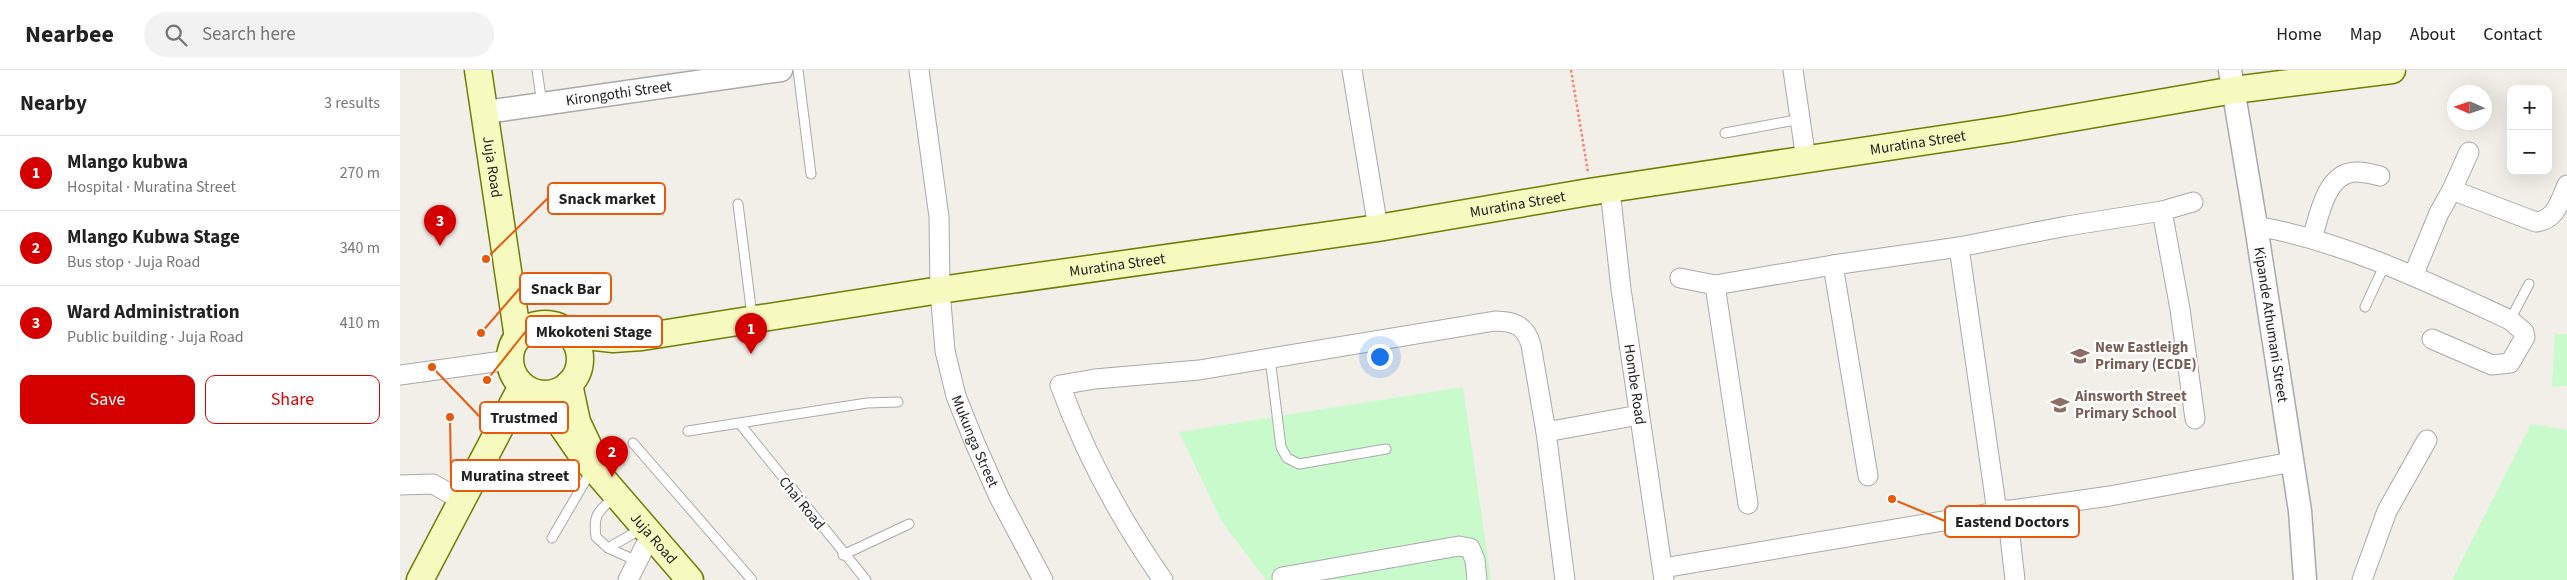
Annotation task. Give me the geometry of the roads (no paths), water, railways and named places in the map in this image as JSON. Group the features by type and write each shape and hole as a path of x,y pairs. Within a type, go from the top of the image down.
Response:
{"main road":[{"name":"Juja Road","path":"478,70 486,112 506,262 514,349"},
{"name":"Muratina Street","path":"568,334 613,339 642,337 940,290 1378,228 1600,191 2008,129 2232,80 2392,70"},
{"name":"Juja Road","path":"506,262 523,299 540,325"},
{"path":"540,325 560,328 568,334 579,354 574,375 561,390 531,390 512,370 514,349 531,327 540,325"},
{"name":"Muratina Street","path":"574,375 610,348 642,337"},
{"name":"Juja Road","path":"574,375 577,422 616,496"},
{"name":"Juja Road","path":"531,390 616,496 690,580"},
{"path":"420,580 461,500 531,390"}],"street":[{"name":"Kirongothi Street","path":"486,112 781,70"},
{"name":"Mukunga Street","path":"919,70 937,190 940,290 945,351 956,396 999,497 1043,580"},
{"path":"1352,70 1378,228"},
{"path":"1793,70 1806,160"},
{"name":"Kipande Athumani Street","path":"2232,80 2300,511 2305,580"},
{"path":"2413,276 2439,214 2469,152"},
{"path":"2312,238 2329,190 2339,176 2351,172 2380,176"},
{"path":"2452,190 2536,222 2550,218 2556,210 2567,185"},
{"name":"Hombe Road","path":"1600,191 1614,236 1664,574"},
{"path":"1680,278 1715,284 1959,247 2067,226 2162,212 2193,202"},
{"path":"2162,212 2180,309 2196,419"},
{"path":"2256,226 2312,238 2385,264 2510,320 2524,332 2525,337 2510,362 2492,365 2432,339"},
{"path":"1959,247 2015,580"},
{"path":"1833,265 1868,476"},
{"path":"1715,284 1748,504"},
{"path":"1163,580 1146,556 1078,435 1060,385 1199,370 1495,321 1513,322 1521,327 1528,335 1532,345 1566,580"},
{"path":"400,375 514,349"},
{"path":"1546,432 1639,415"},
{"path":"2362,580 2387,511 2427,440"},
{"path":"1664,574 2002,511 2110,496 2292,462"},
{"path":"400,485 432,484 461,500"},
{"path":"628,580 637,562 647,532"},
{"path":"1282,576 1459,546 1470,548 1475,560 1477,580"}],"lane":[{"path":"537,70 542,104"},
{"path":"798,70 811,174"},
{"path":"1725,132 1801,119"},
{"path":"738,204 753,319"},
{"path":"2365,307 2385,264"},
{"path":"2510,320 2530,284"},
{"path":"1270,357 1281,446 1287,458 1299,464 1386,449"},
{"path":"688,431 868,403 898,402"},
{"name":"Chai Road","path":"740,424 866,580"},
{"path":"633,443 752,580"},
{"path":"552,538 593,468"},
{"path":"616,496 597,512 594,523 596,537 608,548 637,562"},
{"path":"844,555 909,524"},
{"path":"608,548 647,532"}],"place":[{"name":"Ward Administration","path":"440,246"},
{"name":"Snack market","path":"486,259"},
{"name":"Snack Bar","path":"481,333"},
{"name":"Mlango kubwa","path":"751,354"},
{"name":"New Eastleigh Primary (ECDE)","path":"2080,356"},
{"name":"Trustmed","path":"432,367"},
{"name":"Mkokoteni Stage","path":"487,380"},
{"name":"Ainsworth Street Primary School","path":"2060,405"},
{"name":"Muratina street","path":"450,417"},
{"name":"Mlango Kubwa Stage","path":"612,477"},
{"name":"Eastend Doctors","path":"1892,499"}]}
